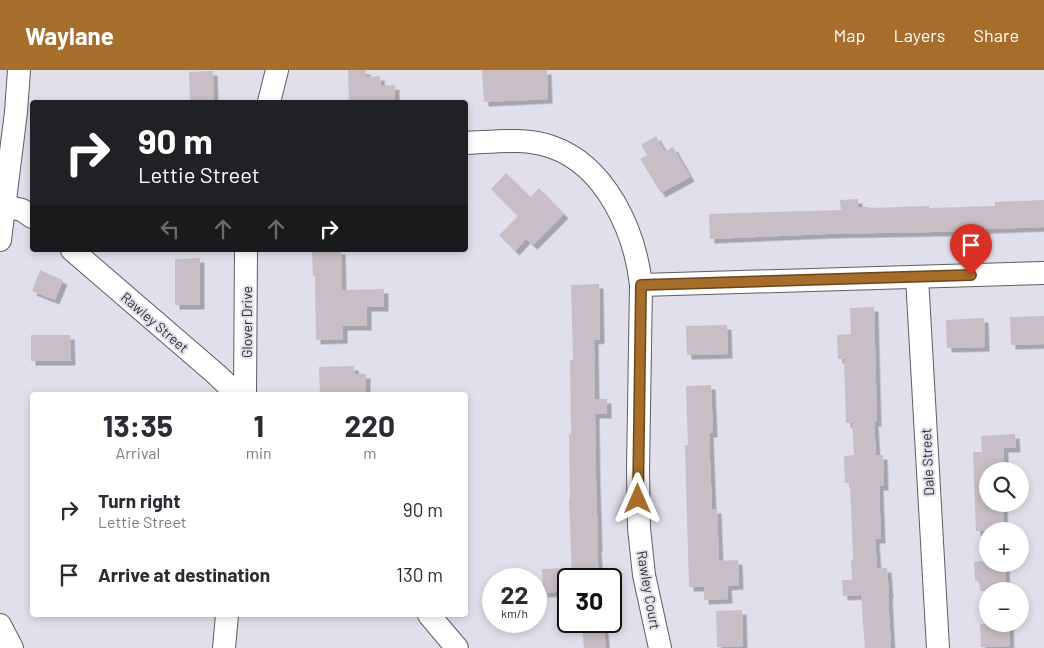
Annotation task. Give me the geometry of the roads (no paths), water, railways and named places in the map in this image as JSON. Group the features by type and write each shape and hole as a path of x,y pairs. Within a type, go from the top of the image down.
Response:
{"street":[{"path":"0,240 16,112 19,70"},
{"path":"270,100 277,70"},
{"name":"Rawley Court","path":"468,143 532,142 552,147 574,158 588,168 600,182 610,195 624,223 633,247 641,285 639,528 644,575 660,648"},
{"path":"4,206 22,210 30,216"},
{"name":"Rawley Street","path":"74,252 235,392"},
{"name":"Glover Drive","path":"245,392 246,252"},
{"path":"641,285 1044,273"},
{"name":"Dale Street","path":"917,277 938,648"},
{"path":"224,648 227,617"},
{"path":"431,617 457,648"},
{"path":"0,626 12,648"}]}
